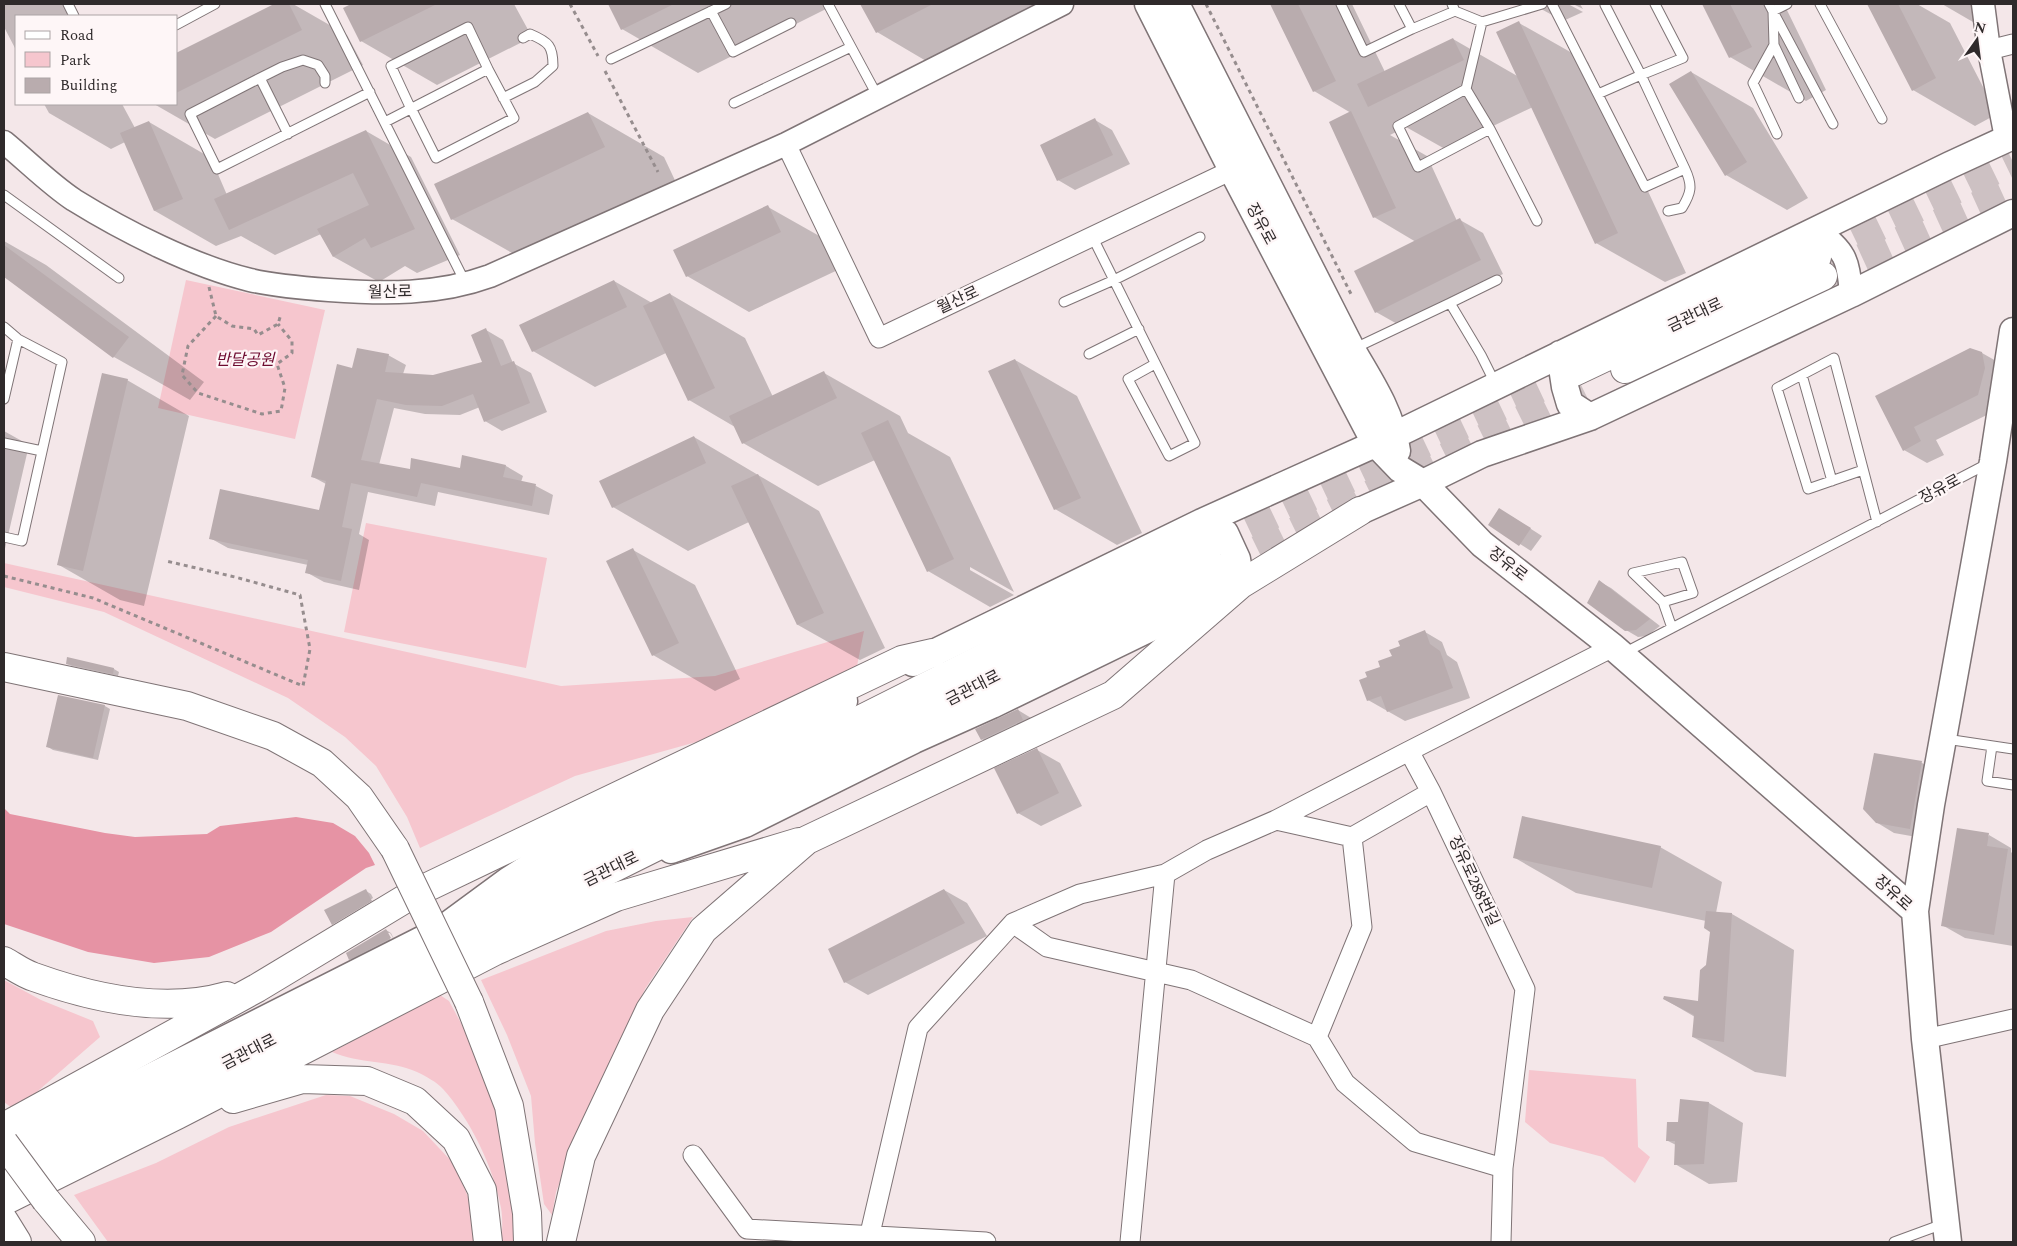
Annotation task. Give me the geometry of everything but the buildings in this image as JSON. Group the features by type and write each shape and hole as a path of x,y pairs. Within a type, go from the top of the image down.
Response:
{"main road":[{"name":"장유로","path":"1148,4 1232,170 1385,439 1400,469 1423,483 1482,544 1617,651 1915,911 1926,1039 1947,1233"},
{"name":"장유로","path":"1176,4 1352,350 1381,401 1385,439"},
{"path":"441,930 509,880 555,851 713,772 933,653 1211,545 1385,439 1496,386 1572,372 1817,229 2011,143"},
{"path":"543,903 684,845 745,824 914,740 992,705 1242,584 1360,511 1482,454 1590,418 1851,294 2013,213"},
{"name":"금관대로","path":"1572,372 1820,267"},
{"path":"1915,911 1931,805 1944,739 2013,331"},
{"path":"1572,372 1565,387 1570,404 1590,418"},
{"path":"1211,545 1225,533 1237,559 1242,584"},
{"name":"금관대로","path":"4,1176 543,903 1079,635 1211,545"},
{"name":"금관대로","path":"4,1151 726,788 936,680 1211,545"},
{"path":"8,1222 177,1115 495,951 616,897 807,840 1113,695 1242,584"},
{"path":"4,1127 258,988 413,894 902,660 933,653"},
{"path":"4,667 186,706 273,736 322,763 359,798 395,849 470,1002 509,1106 527,1212 528,1242"},
{"path":"561,1242 581,1156 650,1010 703,930 807,840"},
{"path":"4,961 32,977 118,1001 176,1004 213,1000 258,988"},
{"path":"177,1115 302,1079 367,1081 415,1101 456,1138 482,1190 488,1242"},
{"path":"4,1143 74,1242"},
{"path":"46,1200 81,1242"}],"street":[{"name":"월산로","path":"4,142 73,199 156,243 195,261 249,280 290,288 366,293 424,292 466,284 490,276 786,144 1062,4"},
{"path":"1983,4 1989,50 2011,143"},
{"path":"1989,50 2013,44"},
{"name":"월산로","path":"786,144 879,338 1232,170"},
{"path":"1817,229 1840,249 1849,269 1851,294"},
{"path":"868,1239 918,1028 1013,923 1080,894 1165,874 1208,850 1276,820 1409,751 1617,651"},
{"name":"장유로288번길","path":"1409,751 1431,792 1524,989 1503,1168 1501,1242"},
{"path":"1276,820 1352,837 1431,792"},
{"path":"1316,1037 1362,927 1352,837"},
{"path":"1130,1242 1165,874"},
{"path":"1013,923 1047,947 1191,980 1316,1037 1345,1083 1415,1142 1503,1168"},
{"path":"1926,1039 2013,1019"},
{"path":"693,1155 747,1229 868,1239 986,1242"}],"lane":[{"path":"178,24 215,4"},
{"path":"325,4 466,284"},
{"path":"611,59 726,4"},
{"path":"828,4 878,97"},
{"path":"1341,4 1364,52 1454,7 1482,22 1542,4"},
{"path":"1399,4 1412,29"},
{"path":"1552,4 1644,187 1686,169"},
{"path":"1598,94 1683,58 1656,4"},
{"path":"1771,7 1787,4"},
{"path":"1820,4 1882,119"},
{"path":"1605,5 1641,75 1691,182 1689,196 1682,208 1668,212"},
{"path":"1771,7 1774,45 1799,98"},
{"path":"1771,7 1833,124"},
{"path":"711,11 732,52 791,23"},
{"path":"1482,22 1466,89 1490,129 1537,221"},
{"path":"468,27 488,69 514,118 436,158 391,66 468,27"},
{"path":"503,98 535,82 552,66 553,51 544,40 530,34 523,38"},
{"path":"1774,45 1753,83 1778,134"},
{"path":"734,103 851,47"},
{"path":"325,83 325,76 318,65 303,60 282,67 190,114 217,169 370,92"},
{"path":"385,122 488,69"},
{"path":"260,78 288,134"},
{"path":"1466,89 1398,126 1418,167 1490,129"},
{"path":"4,195 119,278"},
{"path":"1092,236 1139,329 1195,443 1169,456 1128,379 1156,364"},
{"path":"1064,302 1114,280 1200,237"},
{"path":"1352,350 1497,280"},
{"path":"1450,303 1481,354 1496,386"},
{"path":"4,327 18,339 62,362 22,540 4,537"},
{"path":"1089,354 1139,329"},
{"path":"4,399 18,339"},
{"path":"1863,470 1808,489 1777,388 1834,358 1877,522"},
{"path":"1802,375 1832,481"},
{"path":"4,442 42,451"},
{"name":"장유로","path":"1617,651 1672,628 1992,461"},
{"path":"1663,602 1693,593 1682,562 1633,573 1663,602 1672,628"},
{"path":"1944,739 2013,749"},
{"path":"1992,746 1988,780 2013,784"},
{"path":"1894,1242 1947,1233"}],"path":[{"path":"570,4 658,172"},
{"path":"1206,4 1354,302"},
{"path":"209,286 216,316 232,326 254,330 258,335 278,324 281,314"},
{"path":"216,316 188,346 182,374 198,393 262,414 281,411 285,388 277,364 292,353 292,341 278,324"},
{"path":"4,576 92,598 303,686 310,649 300,595 235,577 166,562"}],"green space":[{"name":"반달공원","path":"186,280 325,310 295,439 158,408"},
{"path":"366,523 547,558 526,668 344,632"},
{"path":"4,563 561,686 715,676 864,631 857,666 714,737 575,776 420,848 407,817 376,766 345,737 288,698 104,612 4,587"},
{"path":"693,917 645,989 573,1147 556,1192 552,1215 544,1204 535,1143 531,1096 507,1035 481,980 606,931 656,921"},
{"path":"4,980 41,1000 93,1021 100,1037 31,1097 12,1108 4,1102"},
{"path":"440,995 449,1001 480,1058 495,1104 520,1242 502,1242 501,1208 487,1161 471,1129 453,1101 440,1086 427,1077 407,1068 342,1056 332,1052"},
{"path":"1529,1070 1636,1079 1638,1147 1650,1157 1635,1183 1603,1157 1550,1143 1525,1122"},
{"path":"326,1095 350,1096 394,1114 423,1131 455,1165 468,1197 475,1242 108,1242 74,1195 156,1163 229,1127"}],"shaded area":[{"path":"4,808 10,814 135,837 207,834 220,826 296,817 333,823 355,836 369,853 375,865 366,868 271,932 209,957 154,963 88,952 4,924"}],"tunnel":[{"path":"1817,257 2013,162"},
{"path":"1824,275 2013,189"},
{"path":"1210,545 1574,372"},
{"path":"1220,568 1583,389"}]}
